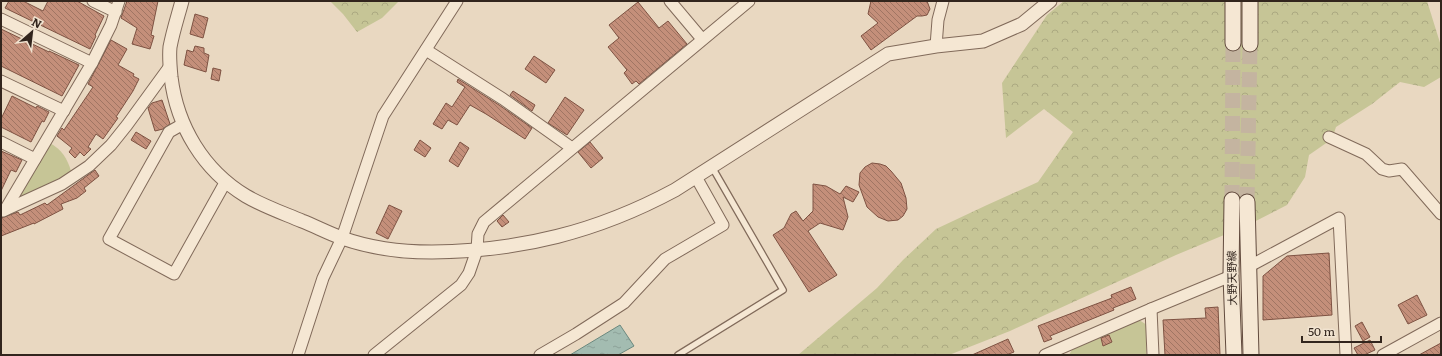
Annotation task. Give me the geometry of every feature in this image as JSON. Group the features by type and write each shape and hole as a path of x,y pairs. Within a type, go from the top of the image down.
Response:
{"main road":[{"path":"1233,1 1233,43"},
{"path":"1250,1 1250,44"},
{"name":"大野天野線","path":"1234,355 1231,276 1240,201 1248,267 1251,355"}],"street":[{"path":"93,1 116,12"},
{"path":"2,210 35,159 92,63 116,12 119,1"},
{"path":"182,1 170,48 173,96 182,124 193,144 206,162 226,181 246,195 342,238 396,250 430,252 477,250 521,245 568,234 605,222 644,206 696,177 888,54 936,46 983,41 1022,24 1050,1"},
{"path":"298,355 323,278 342,238 384,116 457,1"},
{"path":"670,1 702,39"},
{"path":"374,355 461,285 468,273 477,250 478,234 484,222 749,1"},
{"path":"936,46 938,20 943,1"},
{"path":"1,19 92,63"},
{"path":"426,50 503,99 572,148"},
{"path":"2,210 62,184 89,166 111,145 127,126 170,66"},
{"path":"1,80 64,110"},
{"path":"182,124 169,132 109,239 174,274 226,181"},
{"path":"1329,137 1366,154 1382,169 1389,171 1402,169 1441,214"},
{"path":"1,142 35,159"},
{"path":"540,355 624,304 665,259 723,225 696,177"},
{"path":"1248,267 1339,218 1346,355"},
{"path":"1045,355 1063,351 1151,309 1231,276"},
{"path":"1151,309 1153,355"},
{"path":"1383,355 1441,323"}],"lane":[{"path":"678,355 783,290 712,167"}],"green space":[{"path":"330,1 399,1 382,18 357,32 343,14"},
{"path":"1064,1 1427,1 1441,46 1441,77 1424,87 1400,82 1372,104 1336,127 1332,139 1309,155 1305,177 1287,205 1248,225 1176,255 1010,331 949,355 798,355 877,288 903,260 936,229 1038,182 1073,132 1044,109 1006,138 1002,83 1047,15"},
{"path":"50,143 58,148 64,155 71,171 57,181 22,197 20,196"},
{"path":"1139,320 1147,325 1146,355 1069,355 1073,348"}],"water":[{"path":"620,325 634,346 618,355 570,355"}],"building":[{"path":"9,1 23,1 43,11 48,1 77,1 104,16 90,49 5,8"},
{"path":"127,1 158,1 151,35 154,36 150,49 132,44 137,28 121,18"},
{"path":"871,1 927,1 930,9 927,15 917,16 871,50 861,36 878,23 868,14"},
{"path":"638,2 659,28 668,21 687,44 639,84 636,81 632,84 624,73 627,70 608,47 619,38 609,25"},
{"path":"195,14 208,18 203,38 190,34"},
{"path":"1,29 79,65 62,96 1,66"},
{"path":"111,40 127,49 118,65 134,74 133,76 139,79 116,117 118,118 103,139 96,134 88,147 91,149 84,156 80,152 75,158 69,152 72,148 57,136 62,128 64,130 93,87 88,84"},
{"path":"195,46 204,48 204,53 209,55 206,72 184,65 187,50 193,52"},
{"path":"534,56 555,70 546,83 525,69"},
{"path":"213,68 221,70 219,81 211,79"},
{"path":"458,79 532,128 525,139 470,105 457,125 448,120 442,129 433,124 446,103 452,107 465,87 457,82"},
{"path":"513,91 535,105 532,111 510,95"},
{"path":"12,96 36,108 37,106 49,112 44,122 42,121 31,142 1,127 1,119"},
{"path":"565,97 584,110 567,135 548,123"},
{"path":"162,100 170,124 163,129 155,131 148,108 152,103"},
{"path":"136,132 151,141 146,149 131,140"},
{"path":"420,140 431,148 425,157 414,150"},
{"path":"460,142 469,148 458,167 449,161"},
{"path":"590,142 603,158 591,168 578,152"},
{"path":"1,151 22,160 16,172 11,170 1,191"},
{"path":"872,163 886,166 901,183 906,198 907,209 903,216 898,220 888,221 878,217 867,207 859,185 860,173 865,167"},
{"path":"95,170 99,176 84,188 86,191 77,198 61,204 63,209 34,224 1,236 1,218 18,212 20,215 45,203 47,205"},
{"path":"813,184 826,186 840,194 846,186 859,192 853,202 843,197 848,217 843,230 820,223 808,231 837,275 809,292 773,235 784,228 791,214 796,211 803,221 813,211"},
{"path":"389,205 402,211 388,239 376,233"},
{"path":"503,215 509,222 502,227 497,221"},
{"path":"1329,253 1332,315 1263,320 1263,276 1287,256"},
{"path":"1131,287 1136,299 1113,308 1114,310 1050,336 1052,339 1044,342 1038,326 1112,298 1111,295"},
{"path":"1417,295 1427,315 1408,324 1398,305"},
{"path":"1218,307 1220,355 1165,355 1163,320 1206,318 1205,308"},
{"path":"1362,322 1370,337 1363,341 1355,326"},
{"path":"1109,335 1112,342 1103,346 1101,338"},
{"path":"1008,339 1014,352 1006,355 972,355"},
{"path":"1370,340 1375,350 1364,355 1358,355 1354,348"},
{"path":"1441,343 1441,355 1419,355"}],"tunnel":[{"path":"1232,200 1233,43"},
{"path":"1247,202 1250,44"}]}
